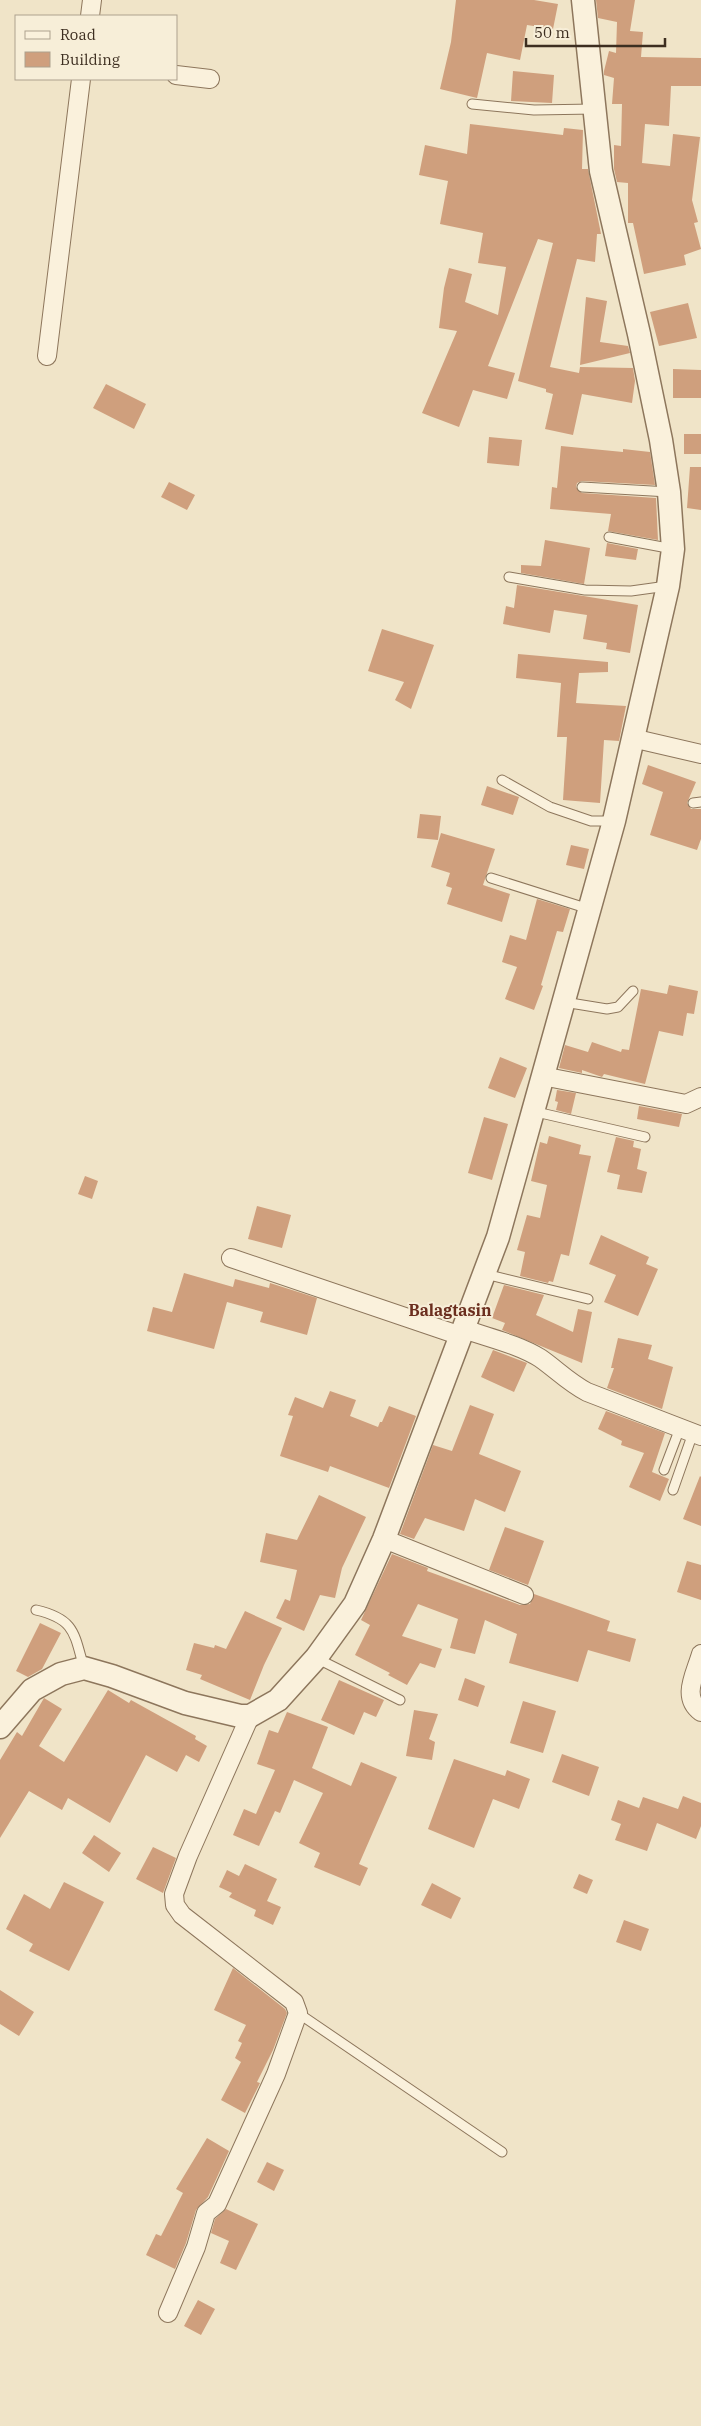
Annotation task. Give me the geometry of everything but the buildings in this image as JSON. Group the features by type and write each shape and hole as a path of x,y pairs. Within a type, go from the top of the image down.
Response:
{"street":[{"path":"90,15 92,0"},
{"path":"168,2313 196,2247 206,2213 217,2204 241,2153 276,2074 298,2014 294,2002 182,1915 175,1905 174,1894 188,1856 250,1716 278,1700 316,1658 355,1604 384,1539 485,1274 498,1237 614,821 668,586 673,549 669,492 661,440 639,334 601,171 583,0"},
{"path":"178,75 210,79"},
{"path":"47,356 81,80"},
{"path":"632,738 701,754"},
{"path":"542,1076 686,1104 701,1097"},
{"path":"231,1258 462,1333 523,1350 540,1359 568,1382 587,1392 691,1432"},
{"path":"384,1539 524,1595"},
{"path":"701,1654 689,1696 692,1703 701,1712"},
{"path":"0,1727 32,1690 61,1674 84,1668 112,1676 185,1703 250,1716"}],"lane":[{"path":"472,104 534,110 595,109"},
{"path":"582,487 669,492"},
{"path":"609,537 673,549"},
{"path":"509,577 585,590 631,591 668,586"},
{"path":"502,780 550,807 591,821 614,821"},
{"path":"491,878 589,909"},
{"path":"564,1002 607,1009 618,1007 633,991"},
{"path":"532,1111 645,1137"},
{"path":"485,1274 588,1299"},
{"path":"664,1470 691,1432"},
{"path":"672,1490 691,1432"},
{"path":"36,1610 54,1614 67,1622 76,1638 84,1668"},
{"path":"316,1658 400,1700"},
{"path":"298,2014 502,2152"}],"district":[{"name":"Balagtasin","path":"450,1310"}]}
